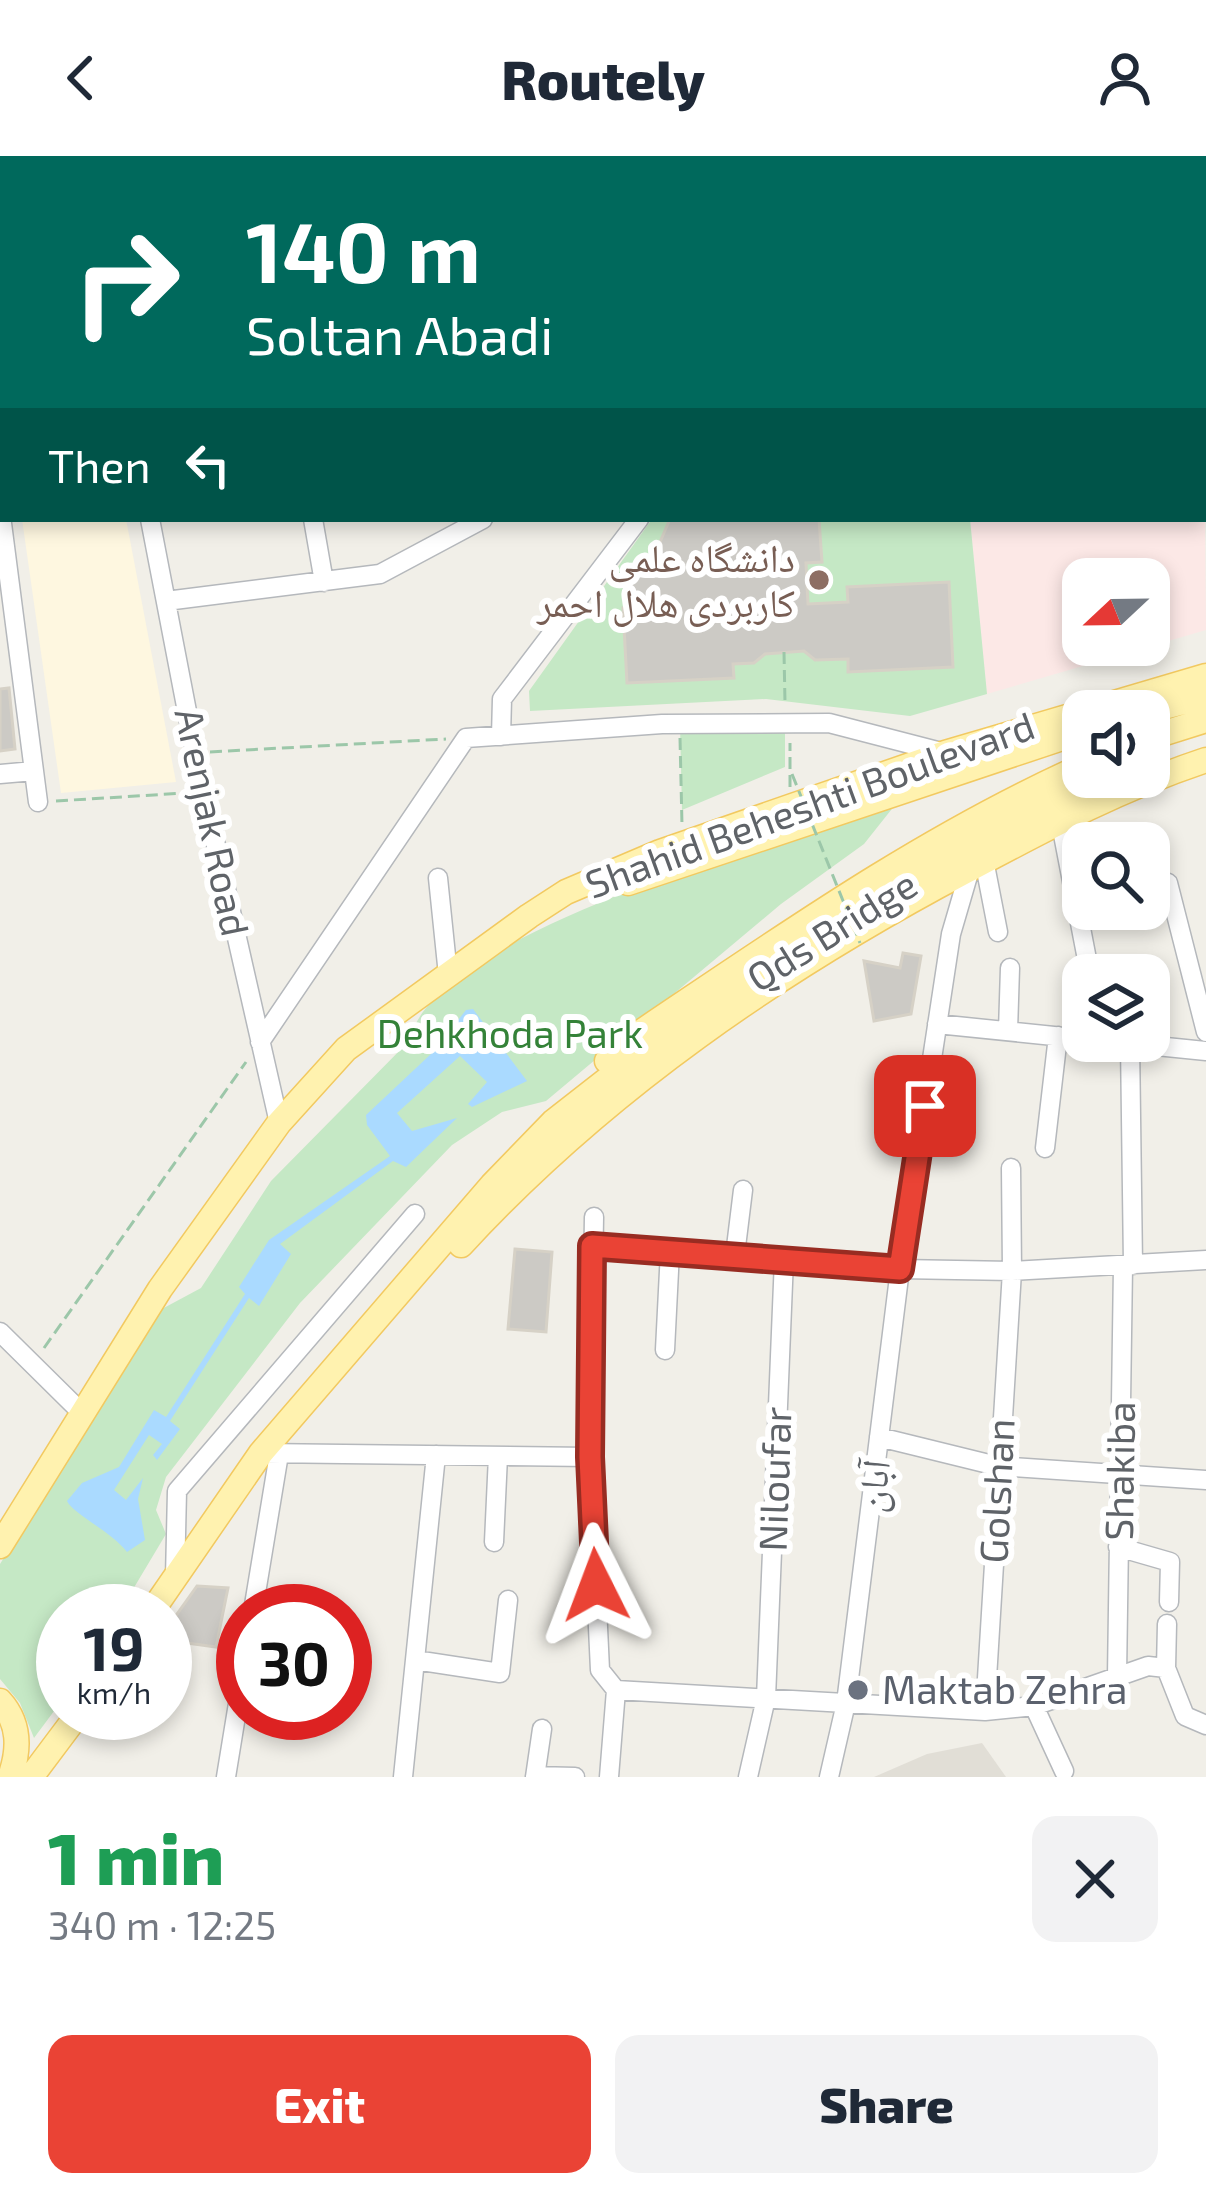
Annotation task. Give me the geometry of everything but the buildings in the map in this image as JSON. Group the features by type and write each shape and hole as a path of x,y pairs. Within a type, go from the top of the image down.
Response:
{"main road":[{"name":"Shahid Beheshti Boulevard","path":"0,1546 160,1289 279,1124 346,1048 566,892 682,845 945,752 1206,676"},
{"path":"1170,705 1206,696"},
{"path":"1170,741 1206,720"},
{"path":"530,916 1062,738"},
{"path":"1170,750 1206,744"},
{"path":"171,1584 270,1454 410,1292 561,1142 658,1063 903,902 1060,819 1206,760"},
{"name":"Qds Bridge","path":"566,1113 570,1095 632,1038 852,891 1009,799 1062,775"},
{"name":"Qds Bridge","path":"410,1292 492,1185 566,1113 649,1046 860,909 1067,798"},
{"path":"0,1701 14,1720 18,1745 10,1777"},
{"path":"31,1777 59,1740"}],"street":[{"path":"2,522 38,802"},
{"name":"Arenjak Road","path":"151,522 195,753 279,1124"},
{"path":"314,522 324,582"},
{"path":"166,601 380,574 477,522"},
{"path":"500,736 502,699 638,522"},
{"path":"260,1042 466,738 680,724 829,723 945,752"},
{"path":"0,774 34,771"},
{"path":"1060,819 1086,954"},
{"path":"977,865 998,932"},
{"name":"آبان","path":"829,1777 846,1702 900,1269 950,934 977,865"},
{"path":"437,878 448,975"},
{"path":"1170,891 1206,1032"},
{"path":"903,902 937,898 950,934"},
{"path":"1008,1031 1010,968"},
{"path":"937,1024 1062,1036"},
{"path":"1045,1148 1058,1036"},
{"path":"1170,1047 1206,1051"},
{"name":"Shakiba","path":"1117,1677 1130,1062"},
{"name":"Golshan","path":"985,1711 1012,1271 1012,1168"},
{"path":"735,1256 743,1190"},
{"path":"175,1578 177,1491 415,1214"},
{"path":"594,1217 590,1457 600,1670 616,1690 609,1777"},
{"path":"592,1246 900,1269 1012,1271 1206,1260"},
{"path":"665,1350 670,1252"},
{"name":"Niloufar","path":"748,1777 766,1698 784,1259"},
{"path":"4,1342 82,1412"},
{"path":"879,1437 997,1466 1206,1480"},
{"path":"256,1584 270,1454 590,1457"},
{"path":"403,1777 436,1455"},
{"path":"494,1542 498,1456"},
{"path":"1118,1547 1170,1562 1169,1602"},
{"path":"415,1660 500,1673 508,1600"},
{"path":"1167,1624 1166,1668 1185,1716 1206,1725"},
{"path":"616,1690 985,1711 1034,1706 1148,1666 1166,1668"},
{"path":"1034,1706 1064,1771"},
{"path":"542,1729 535,1776 575,1777"},
{"path":"226,1777 232,1740"}],"path":[{"path":"784,652 792,774 860,943"},
{"path":"680,724 682,845"},
{"path":"195,753 466,738"},
{"path":"38,802 204,792"},
{"path":"32,1364 260,1042"}],"shaded area":[{"path":"22,522 127,522 176,782 61,793"},
{"path":"970,522 1205,522 1206,630 1170,641 1170,558 1062,558 1062,666 1083,666 987,694"},
{"path":"982,1743 1006,1777 874,1777 927,1754"}],"green space":[{"path":"650,522 970,522 987,694 910,716 766,699 530,711 529,691"},
{"path":"785,723 785,767 682,810 680,724"},
{"name":"Dehkhoda Park","path":"895,805 864,844 781,904 546,1101 502,1112 452,1145 300,1303 166,1477 156,1510 166,1534 136,1584 36,1584 34,1738 20,1703 0,1679 0,1564 160,1310 201,1288 271,1181 409,1041 433,1000 481,962 547,926 702,865"}],"water":[{"path":"473,1009 527,1081 472,1107 468,1104 487,1082 460,1056 397,1113 412,1131 457,1118 406,1167 393,1161 280,1244 291,1254 259,1306 249,1298 170,1421 180,1429 157,1460 153,1455 162,1444 149,1435 114,1490 126,1500 143,1478 138,1499 145,1540 127,1552 67,1501 82,1483 119,1467 154,1410 166,1417 245,1294 239,1287 269,1240 390,1156 367,1125 366,1115 432,1053 466,1010"}],"place":[{"name":"دانشگاه علمی کاربردی هلال احمر","path":"819,580"},
{"name":"Maktab Zehra","path":"858,1690"}],"route":[{"path":"596,1585 590,1457 592,1246 900,1269 925,1106"}]}
